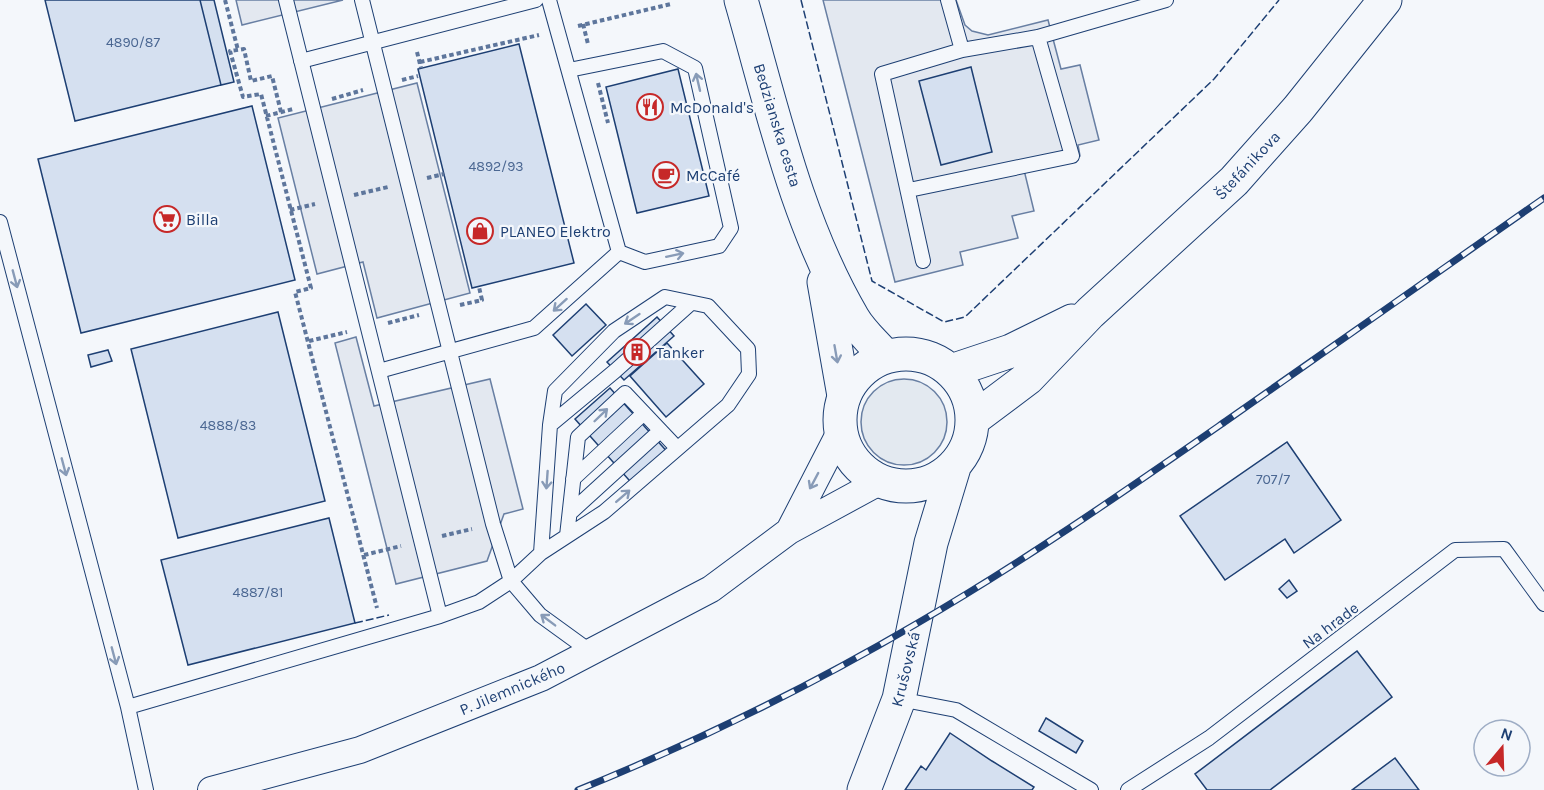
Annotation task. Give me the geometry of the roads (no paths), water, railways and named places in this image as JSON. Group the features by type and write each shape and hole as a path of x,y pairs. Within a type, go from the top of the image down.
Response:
{"main road":[{"name":"Bedzianska cesta","path":"741,0 798,193 817,248 854,320 885,356"},
{"name":"Štefánikova","path":"1090,313 1234,181 1298,109 1385,0"},
{"name":"Bedzianska cesta","path":"817,248 844,396"},
{"path":"951,371 1011,351 1090,313"},
{"path":"972,420 1028,378 1090,313"},
{"path":"903,353 920,355 937,361 951,371 969,399 972,420 968,444 955,464 938,478 893,483 864,472 851,458 840,432 839,414 850,382 863,368 885,356 903,353"},
{"name":"Krušovská","path":"864,790 899,699 931,543 955,464"},
{"path":"893,483 931,543"}],"street":[{"name":"P. Jilemnického","path":"789,531 840,432"},
{"name":"P. Jilemnického","path":"211,790 360,750 542,678 711,589 789,531 893,483"}],"lane":[{"path":"286,0 440,616"},
{"path":"362,0 493,524 512,581 540,615 591,652"},
{"path":"301,61 536,0"},
{"path":"549,0 619,252"},
{"path":"948,0 962,50"},
{"path":"923,261 882,74 962,50 1038,37 1166,0"},
{"path":"909,190 1072,156 1038,37"},
{"path":"569,70 663,51 695,68 731,228 719,246 645,262 619,252"},
{"path":"0,222 128,707 146,790"},
{"path":"379,371 451,353 534,328 619,252"},
{"path":"128,707 440,616 479,602 512,581 541,553 604,512 728,405 748,374 748,349 708,306 665,297 614,331 555,391 550,425 541,553"},
{"path":"550,425 691,303"},
{"path":"567,536 578,437 625,393 677,448"},
{"path":"573,480 644,412"},
{"path":"570,513 660,431"},
{"name":"Na hrade","path":"1128,790 1209,738 1455,550 1504,549 1544,604"},
{"path":"899,699 956,710 1091,790"}],"railway":[{"path":"578,790 707,734 792,692 875,648 956,600 1150,474 1544,198"}],"place":[{"name":"McDonald's","path":"650,107"},
{"name":"McCafé","path":"666,175"},
{"name":"Billa","path":"167,219"},
{"name":"PLANEO Elektro","path":"480,231"},
{"name":"Tanker","path":"637,352"}]}
